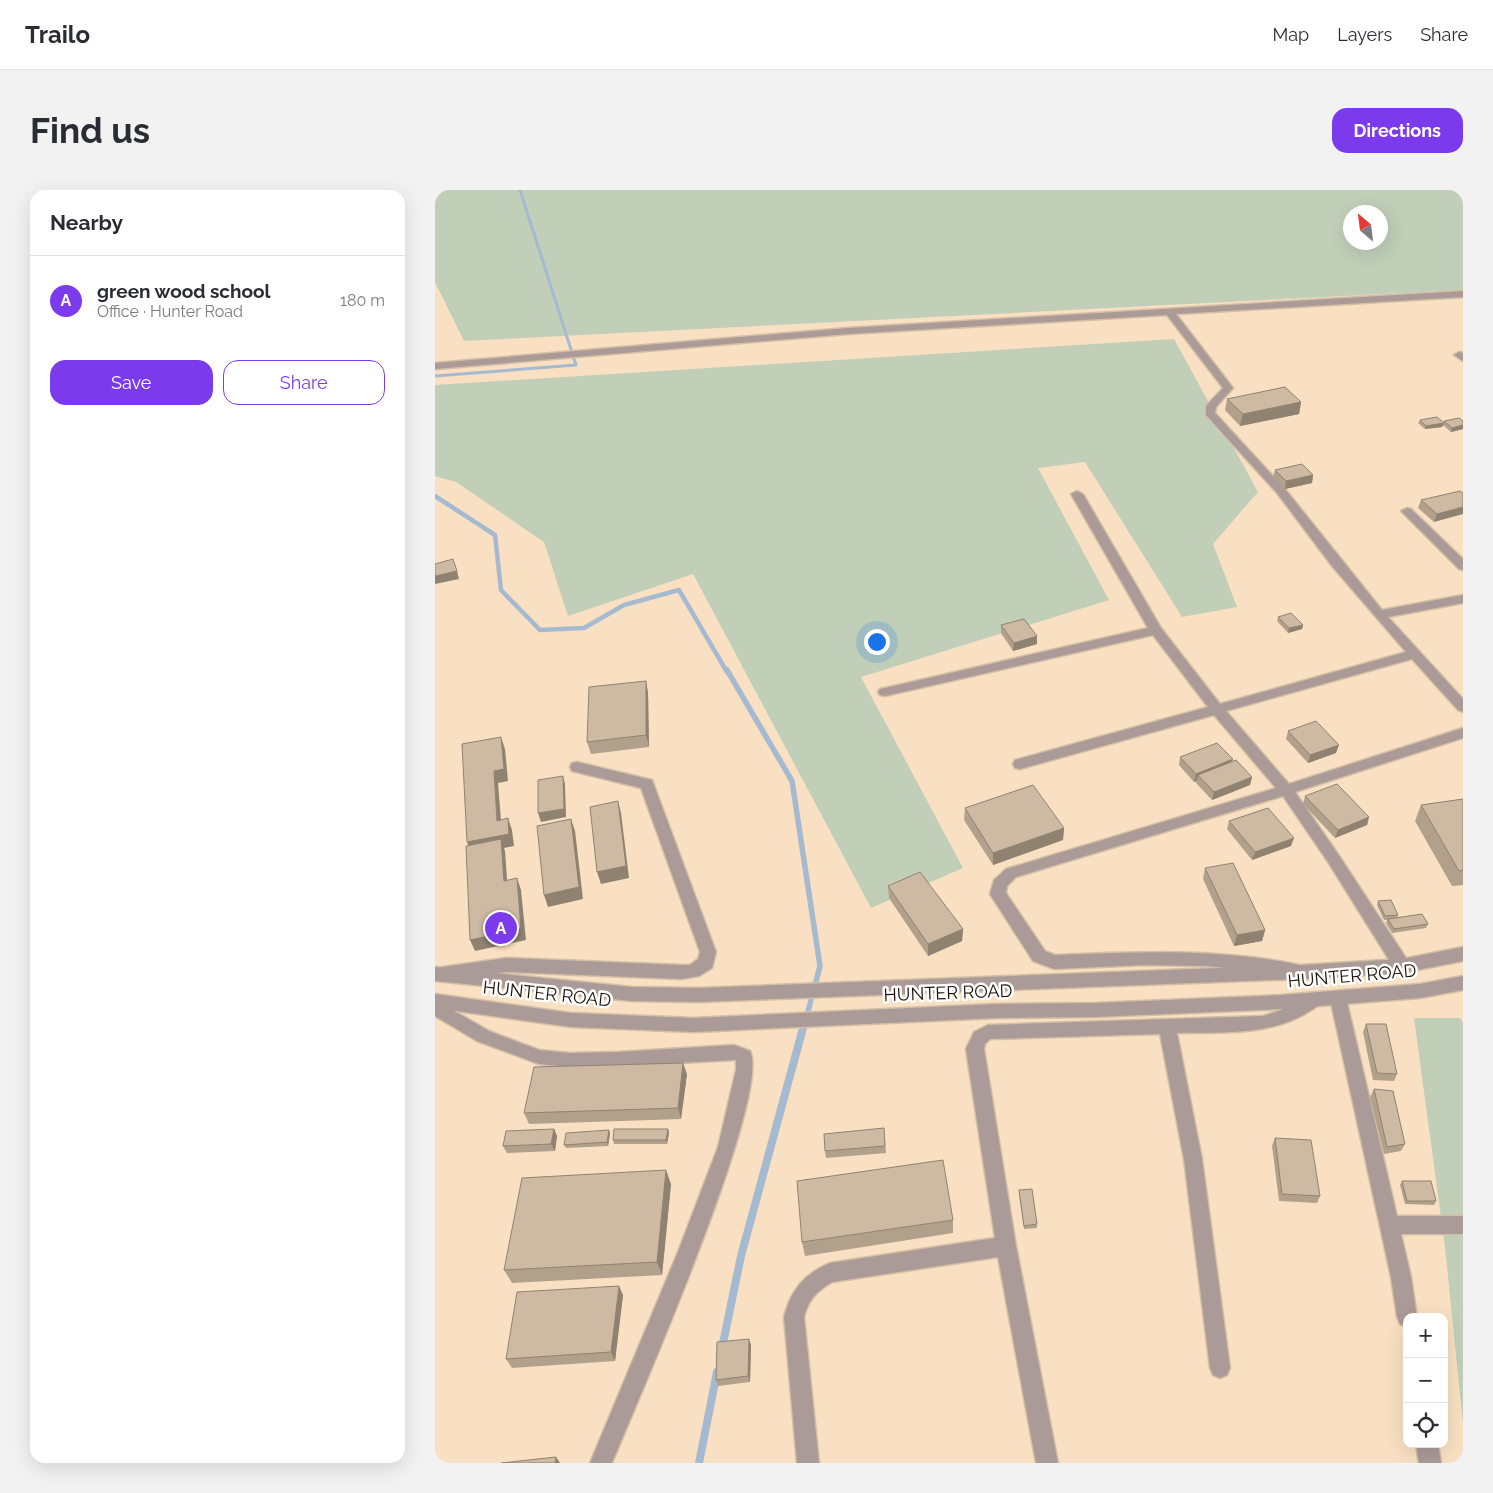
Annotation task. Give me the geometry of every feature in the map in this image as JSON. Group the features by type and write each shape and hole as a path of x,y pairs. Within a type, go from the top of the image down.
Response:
{"street":[{"path":"435,366 848,331 1463,294"},
{"path":"1170,312 1215,367 1228,388 1211,406 1210,413 1281,491 1379,615 1463,708"},
{"path":"1077,494 1156,630 1217,709 1287,790 1402,966"},
{"path":"1407,511 1463,566"},
{"path":"1379,615 1463,599"},
{"path":"885,692 1156,630"},
{"path":"1020,764 1415,654"},
{"path":"1301,972 1268,964 1229,961 1054,962 1046,960 1039,956 1003,902 998,894 998,887 1001,881 1011,874 1287,790 1463,733"},
{"path":"437,974 506,965 681,972 693,971 706,963 708,952 647,784 577,767"},
{"name":"HUNTER ROAD","path":"437,974 632,994 698,995 994,982 1301,972 1402,966 1463,954"},
{"name":"HUNTER ROAD","path":"435,1001 571,1020 694,1025 997,1011 1096,1010 1314,1000 1421,991 1463,984"},
{"path":"1338,998 1389,1225 1406,1313"},
{"path":"1047,1463 1006,1246 975,1049 977,1040 981,1035 988,1032 1263,1022 1287,1016 1314,1000"},
{"path":"435,1008 483,1036 539,1057 569,1060 618,1059 734,1052 744,1056 745,1070 727,1148 688,1252 601,1463"},
{"path":"1167,1026 1193,1159 1220,1368"},
{"path":"1389,1225 1463,1225"},
{"path":"808,1463 794,1317 796,1304 804,1290 816,1280 830,1273 1006,1246"},
{"path":"1428,1448 1430,1463"}],"green space":[{"path":"435,190 1463,190 1463,290 464,341 435,282"},
{"path":"1174,339 1258,492 1213,544 1237,607 1182,617 1085,462 1038,468 1109,600 861,677 963,868 871,908 693,574 568,616 544,542 456,482 435,476 435,385"},
{"path":"1414,1018 1460,1018 1463,1023 1463,1424 1445,1247"}],"building":[{"path":"1285,387 1301,402 1243,414 1227,399"},
{"path":"1437,417 1444,423 1426,426 1420,420"},
{"path":"1459,418 1463,421 1463,425 1452,428 1444,421"},
{"path":"1302,464 1313,475 1286,481 1275,470"},
{"path":"1460,491 1463,493 1463,507 1437,514 1421,500"},
{"path":"453,559 457,571 435,576 435,564"},
{"path":"1291,613 1303,625 1289,628 1278,617"},
{"path":"1024,619 1037,636 1014,643 1001,625"},
{"path":"646,681 646,735 587,742 589,687"},
{"path":"1316,721 1339,745 1310,755 1288,731"},
{"path":"501,737 504,769 494,771 497,821 508,818 509,834 467,842 462,744"},
{"path":"1217,743 1233,759 1196,774 1180,757"},
{"path":"1236,760 1252,777 1214,792 1198,775"},
{"path":"563,776 564,809 538,813 538,780"},
{"path":"1337,784 1369,817 1338,830 1305,796"},
{"path":"1033,785 1064,828 993,853 965,808"},
{"path":"1463,799 1463,870 1459,871 1421,805"},
{"path":"618,801 626,866 597,872 590,807"},
{"path":"1268,808 1294,838 1255,852 1229,821"},
{"path":"571,819 579,887 544,895 537,826"},
{"path":"501,839 504,881 517,878 521,929 470,940 466,846"},
{"path":"1233,863 1265,930 1237,935 1205,868"},
{"path":"920,872 963,929 928,944 888,886"},
{"path":"1391,900 1398,915 1385,916 1378,901"},
{"path":"1422,914 1428,924 1394,929 1388,919"},
{"path":"1366,1024 1386,1024 1397,1074 1377,1073"},
{"path":"683,1063 678,1108 524,1113 534,1067"},
{"path":"1374,1089 1393,1091 1405,1144 1387,1147"},
{"path":"884,1128 885,1146 825,1151 824,1134"},
{"path":"554,1129 551,1144 503,1146 506,1131"},
{"path":"614,1129 668,1129 666,1140 613,1140"},
{"path":"609,1130 607,1142 564,1145 566,1133"},
{"path":"1275,1138 1311,1140 1320,1196 1282,1194"},
{"path":"943,1160 953,1220 802,1242 797,1181"},
{"path":"666,1170 657,1262 504,1270 522,1178"},
{"path":"1402,1181 1431,1181 1436,1201 1407,1201"},
{"path":"1032,1189 1037,1224 1024,1226 1019,1190"},
{"path":"619,1286 611,1352 506,1359 517,1292"},
{"path":"749,1339 748,1376 716,1380 717,1342"},
{"path":"556,1457 555,1463 501,1463"}],"waterway":[{"path":"435,376 576,365 520,190"},
{"path":"435,496 495,535 501,590 540,630 584,628 624,605 679,590 727,672"},
{"path":"727,670 792,781 820,966 806,1019"},
{"path":"722,1348 741,1256 806,1017"},
{"path":"699,1463 717,1372"}],"place":[{"name":"green wood school","path":"501,928"}]}
